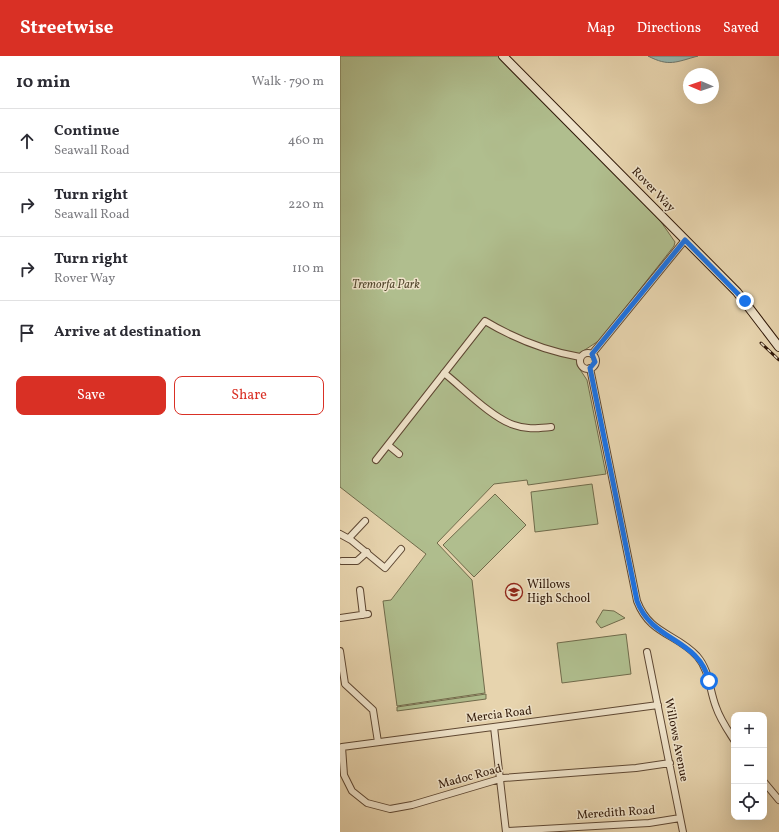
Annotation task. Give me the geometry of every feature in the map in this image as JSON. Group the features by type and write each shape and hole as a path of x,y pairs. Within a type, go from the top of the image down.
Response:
{"street":[{"name":"Rover Way","path":"503,56 737,292 779,347"},
{"path":"592,354 685,240"},
{"path":"376,460 485,321 527,342 564,354 580,357 586,353 592,354"},
{"path":"590,368 595,362 592,354"},
{"path":"580,357 581,365 585,368 590,368"},
{"path":"590,368 638,604 646,618 655,628 688,648 701,661 708,675 718,713 731,735"},
{"path":"444,373 496,416 514,425 531,429 551,427"},
{"path":"388,445 399,454"},
{"path":"349,538 364,521"},
{"path":"340,534 349,538 386,568 401,549"},
{"path":"342,561 357,561 367,552"},
{"path":"340,618 365,615 360,590"},
{"path":"340,651 346,684 373,710 378,742"},
{"name":"Willows Avenue","path":"647,652 683,832"},
{"name":"Mercia Road","path":"341,747 658,705"},
{"path":"494,727 506,832"},
{"name":"Madoc Road","path":"341,747 344,775 352,791 367,804 384,809 399,808 500,780 636,768 670,763"},
{"path":"766,784 779,800"},
{"name":"Meredith Road","path":"506,832 649,823 680,818"}],"green space":[{"name":"Tremorfa Park","path":"340,56 499,56 652,209 675,242 674,246 600,340 580,353 577,358 577,365 587,380 606,474 528,485 527,480 494,484 437,543 472,580 485,693 397,706 383,601 391,600 426,554 340,487"},
{"path":"592,484 598,524 535,532 531,492"},
{"path":"495,494 526,525 474,577 443,545"},
{"path":"603,610 614,611 625,618 601,628 596,622"},
{"path":"626,634 631,674 562,683 557,643"},
{"path":"486,694 486,699 397,711 397,707"}],"water":[{"path":"648,56 698,56 678,62 667,62"}],"railway":[{"path":"761,343 779,360"}],"place":[{"name":"Willows High School","path":"514,592"}],"route":[{"path":"709,681 704,665 696,655 688,648 655,628 640,609 628,559 590,368 595,364 595,359 592,354 685,240 745,301"}]}
